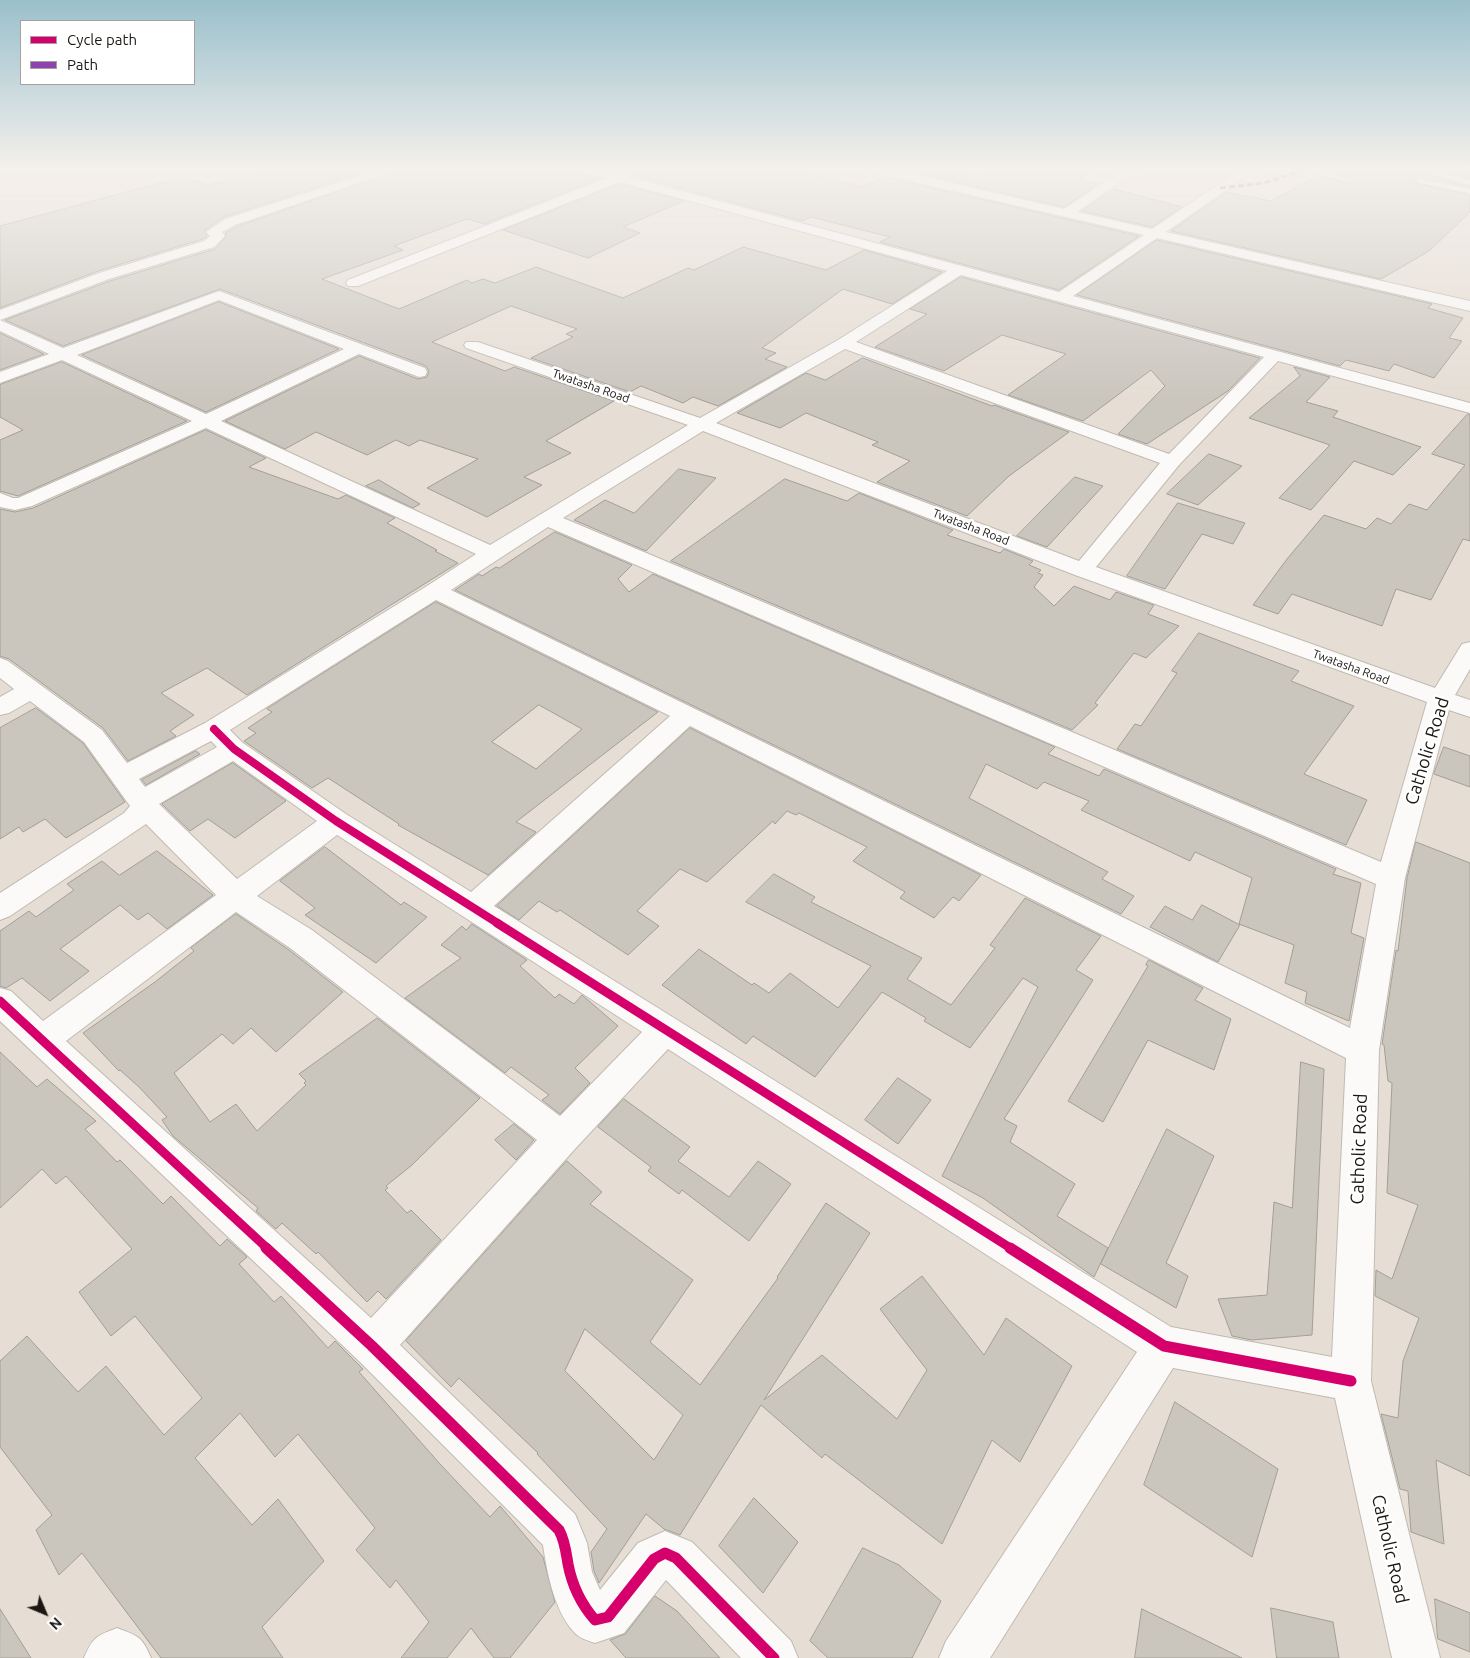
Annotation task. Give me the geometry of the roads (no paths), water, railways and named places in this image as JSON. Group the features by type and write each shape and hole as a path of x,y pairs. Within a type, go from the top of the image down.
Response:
{"street":[{"path":"0,315 104,276 208,244"},
{"path":"354,282 450,244"},
{"path":"859,244 1470,408"},
{"path":"1061,298 1139,244"},
{"path":"1200,244 1470,306"},
{"path":"0,908 134,820 140,814 143,804 150,796 224,739 491,553 702,424 844,343 957,271"},
{"path":"0,378 220,295 419,372"},
{"path":"0,325 491,553"},
{"path":"844,343 1172,460"},
{"name":"Twatasha Road","path":"472,345 702,424 1083,570 1455,704"},
{"path":"0,499 15,505 25,502 206,421 357,349"},
{"path":"1083,570 1172,460 1275,355"},
{"path":"548,519 1391,878"},
{"path":"435,591 1363,1050"},
{"name":"Catholic Road","path":"1416,1658 1351,1381 1363,1050 1391,878 1455,704 1470,649"},
{"path":"0,666 93,736 143,804 236,897 301,939 562,1138"},
{"path":"0,707 32,690"},
{"path":"472,908 687,714"},
{"path":"124,776 224,739"},
{"path":"224,739 336,821 1164,1346 1351,1381"},
{"path":"42,1040 336,821"},
{"path":"0,1001 372,1346 559,1530 566,1543 572,1581 585,1610 595,1620 608,1616 654,1559 664,1554 676,1558 774,1658"},
{"path":"372,1346 562,1138 665,1030"},
{"path":"963,1658 1164,1346"},
{"path":"108,1658 117,1651 127,1658"}]}
